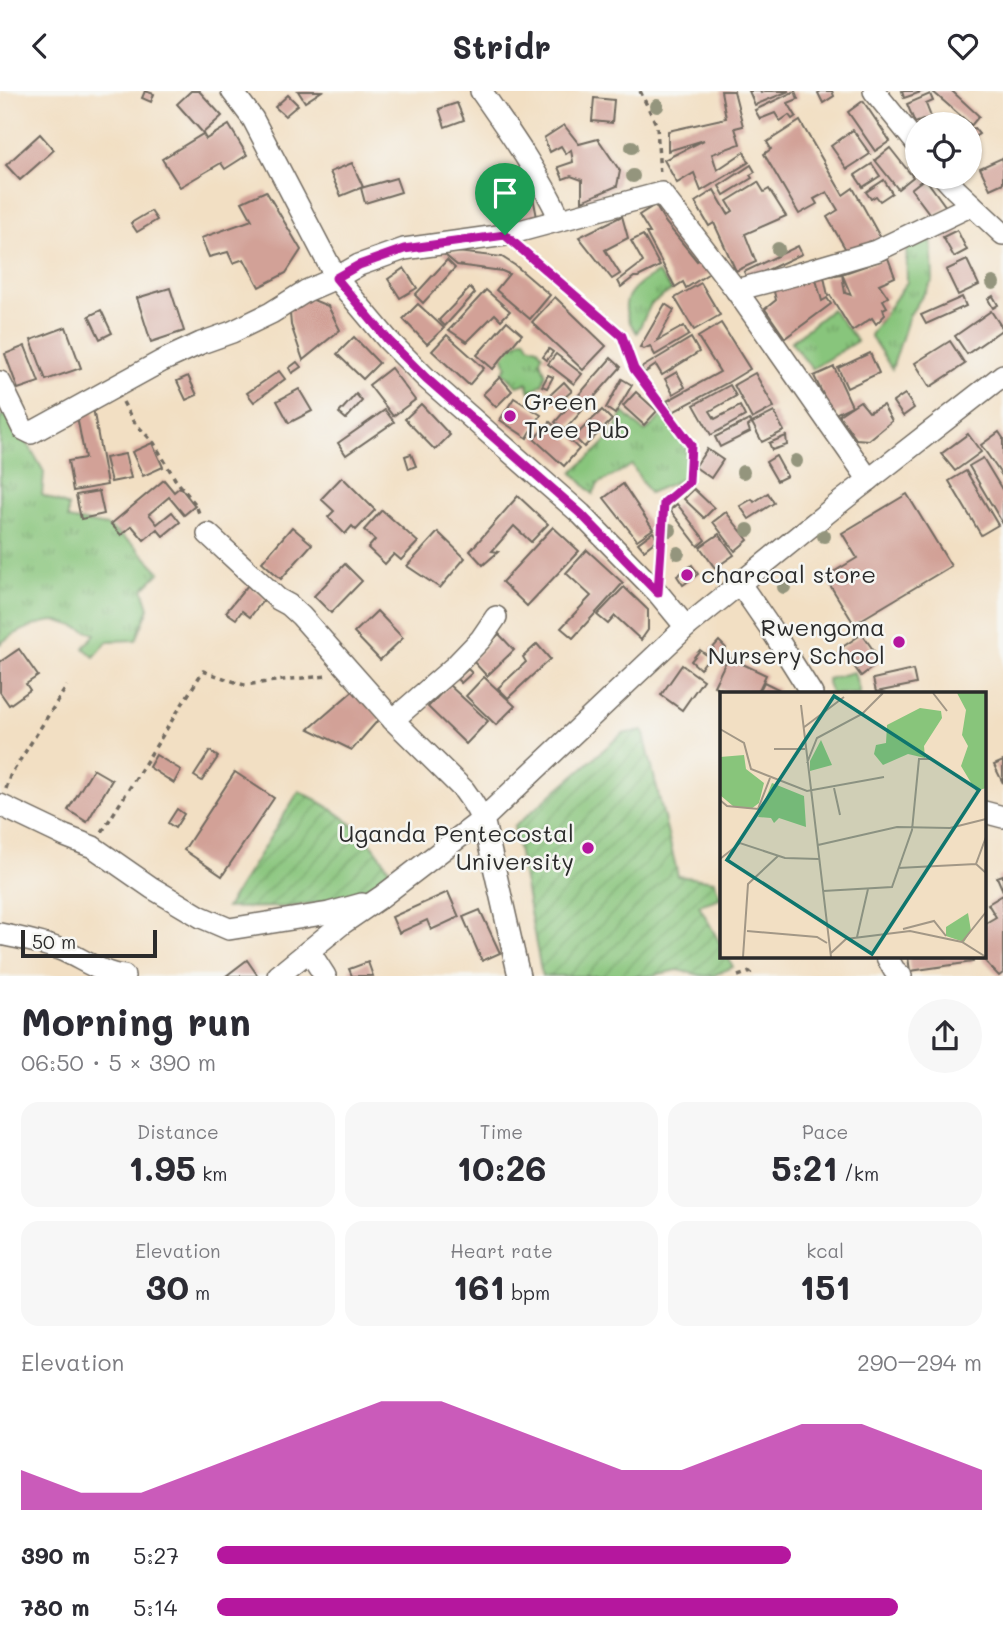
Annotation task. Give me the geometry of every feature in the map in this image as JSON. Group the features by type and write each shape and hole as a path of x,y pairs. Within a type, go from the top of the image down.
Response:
{"street":[{"path":"232,91 253,119 336,278 388,340 426,378 581,514 658,593 685,627"},
{"path":"481,91 560,219"},
{"path":"874,91 905,128"},
{"path":"956,189 1003,234"},
{"path":"0,381 23,429 32,433 115,386 191,347 232,332 271,313 306,291 359,265 404,249 505,235 661,193 736,290 869,480"},
{"path":"736,290 876,251 972,205"},
{"path":"278,976 343,923 483,819 685,627 1003,375"},
{"path":"208,534 278,599 301,616 393,720 464,790 478,809 483,819 519,976"},
{"path":"740,584 811,692"},
{"path":"393,720 454,667 481,639 496,617"},
{"path":"2,799 65,836 93,847 152,888 201,917 229,929 329,913 381,897"},
{"path":"986,813 1003,817"},
{"path":"0,934 58,948 111,974 124,976"},
{"path":"309,951 325,976"},
{"path":"888,958 901,976"}],"path":[{"path":"640,91 657,126 661,193"},
{"path":"505,235 622,336 634,369 691,445 689,482 664,503 658,593"},
{"path":"115,386 132,421 154,443 175,479 196,505 208,534"},
{"path":"93,847 203,671 244,685 355,675"},
{"path":"2,799 10,776 67,686"},
{"path":"738,976 750,972 751,976"}],"green space":[{"path":"906,233 931,233 933,280 909,316 892,369 870,335 907,282"},
{"path":"658,273 672,290 651,304 637,333 626,313 628,297 639,284"},
{"path":"832,309 857,341 812,369 791,342"},
{"path":"525,338 529,345 538,348 542,354 540,361 546,374 542,384 530,392 527,383 517,386 503,372 507,366 502,352"},
{"path":"9,410 44,472 42,495 68,506 68,519 107,526 134,545 160,572 143,589 149,608 136,640 108,641 94,657 84,648 95,634 57,621 27,628 0,644 0,417"},
{"path":"623,412 645,432 663,415 687,443 685,478 649,493 632,465 598,484 593,494 572,472 615,430"},
{"path":"854,672 859,692 830,692 827,679"},
{"name":"Uganda Pentecostal University","path":"643,730 678,876 714,881 720,896 720,898 699,905 720,943 720,958 728,958 733,967 712,976 678,970 649,976 542,976 514,827 622,734"},
{"path":"299,791 351,824 373,845 390,871 374,884 345,899 287,907 226,908"}],"building":[{"path":"145,91 154,94 151,102 142,98"},
{"path":"191,91 199,91 222,116 203,133 177,104"},
{"path":"298,91 322,91 305,102"},
{"path":"721,91 734,91 743,126 735,128 740,144 712,154 717,170 744,152 749,162 701,191 694,173 677,183 664,160 704,140 668,151 668,131 726,118"},
{"path":"749,91 761,93 789,91 755,105"},
{"path":"795,91 798,99 788,103 796,116 792,119 789,115 780,121 775,113 760,119 755,110"},
{"path":"832,91 834,96 823,103 818,93"},
{"path":"902,91 924,91 904,98"},
{"path":"932,91 952,91 975,112 956,112"},
{"path":"930,94 933,101 926,104 929,112 910,112 907,104"},
{"path":"288,95 298,105 285,116 275,107"},
{"path":"594,98 614,100 612,123 592,121"},
{"path":"863,101 890,141 875,151 848,112"},
{"path":"457,103 464,120 445,127 439,109"},
{"path":"800,121 843,195 853,188 880,237 849,255 827,217 838,210 827,192 814,199 817,204 799,214 764,154 771,149 767,142"},
{"path":"229,125 247,155 225,169 221,163 180,187 162,159 203,134 206,139"},
{"path":"564,125 579,144 598,139 620,171 617,186 582,201 582,180 571,176 563,179 558,167 573,162 571,150 566,154 561,146 550,152 544,138"},
{"path":"853,130 870,154 847,169 831,146"},
{"path":"40,134 54,150 20,180 6,165"},
{"path":"890,148 905,167 905,183 898,189 875,160"},
{"path":"1002,158 1003,183 990,189 982,167"},
{"path":"352,163 363,187 341,196 330,172"},
{"path":"872,164 880,176 863,187 855,175"},
{"path":"751,165 755,172 750,175 752,178 724,195 719,186"},
{"path":"396,178 401,192 365,203 361,188"},
{"path":"884,180 892,193 880,201 876,196 871,199 866,192"},
{"path":"758,182 764,192 769,189 786,216 745,234 756,262 736,271 714,223 709,226 695,202 714,190 728,214 733,211 727,201"},
{"path":"911,189 933,189 946,207 932,217"},
{"path":"266,191 301,250 286,273 259,287 244,259 233,263 228,252 209,257 201,238 252,220 242,202"},
{"path":"532,192 537,217 496,224 491,199"},
{"path":"655,205 697,261 702,257 711,272 686,288 683,282 675,287 639,215"},
{"path":"151,211 157,220 137,232 131,223"},
{"path":"622,216 628,238 605,250 620,274 612,279 579,237"},
{"path":"957,230 967,250 954,257 943,237"},
{"path":"643,235 660,266 634,277 621,287 618,281 643,262 631,241"},
{"path":"798,246 802,254 748,279 744,272"},
{"path":"439,250 502,257 550,295 530,319 496,290 509,274 457,265"},
{"path":"888,258 895,277 879,284 888,297 883,300 887,307 883,309 885,315 876,324 872,318 852,331 830,295 828,296 824,277 842,274","holes":["842,274 851,295 845,293"]},
{"path":"447,260 455,268 423,303 415,295"},
{"path":"967,260 979,285 958,295 946,270"},
{"path":"404,268 417,288 400,298 388,279"},
{"path":"815,276 822,301 827,298 831,304 785,338 765,309 776,300 773,287"},
{"path":"701,283 720,315 694,330 675,298"},
{"path":"170,288 184,331 151,342 137,298"},
{"path":"470,288 475,293 445,326 439,320"},
{"path":"486,290 510,311 501,320 495,314 467,342 449,330"},
{"path":"301,295 328,306 340,330 303,360 291,325 289,302"},
{"path":"993,296 998,305 993,308 988,299"},
{"path":"555,297 606,346 583,370 532,322"},
{"path":"962,297 966,306 926,324 921,315"},
{"path":"418,304 444,328 427,344 403,319"},
{"path":"665,304 674,310 657,341 684,326 689,335 655,355 650,346 644,349 640,347"},
{"path":"101,310 112,333 100,339 89,316"},
{"path":"991,311 1003,329 967,354 955,336"},
{"path":"507,321 522,334 493,369 477,355"},
{"path":"721,323 750,369 673,412 667,401 720,372 698,337"},
{"path":"66,327 81,368 46,380 31,340"},
{"path":"447,335 484,368 469,385 432,351"},
{"path":"354,337 379,363 363,379 337,354"},
{"path":"691,338 699,352 662,375 656,365 644,373 641,368"},
{"path":"950,341 965,364 930,387 915,363"},
{"path":"25,346 39,382 18,389 5,354"},
{"path":"549,349 553,352 547,360 543,357"},
{"path":"870,353 879,373 847,388 838,368"},
{"path":"556,354 582,374 574,384 548,364"},
{"path":"611,358 621,367 565,430 555,422"},
{"path":"297,362 301,367 292,373 289,368"},
{"path":"834,367 852,406 833,415 814,376"},
{"path":"391,368 415,400 393,416 369,385"},
{"path":"279,371 285,379 254,402 247,393"},
{"path":"677,372 685,387 673,394 665,379"},
{"path":"755,373 774,407 752,419 734,385"},
{"path":"548,375 553,377 547,388 542,386"},
{"path":"188,376 197,395 186,400 177,381"},
{"path":"500,377 512,391 496,407 483,394"},
{"path":"622,379 632,385 615,414 606,408"},
{"path":"564,382 572,391 557,404 549,396"},
{"path":"730,385 736,396 710,411 715,419 740,406 745,416 711,435 694,405"},
{"path":"299,389 312,411 289,423 277,401"},
{"path":"636,392 657,411 644,425 623,406"},
{"path":"356,394 362,401 346,419 339,413"},
{"path":"905,394 914,408 903,416 893,402"},
{"path":"514,398 541,415 527,438 500,420"},
{"path":"860,401 869,412 883,405 892,421 869,440 856,439 839,415"},
{"path":"421,404 450,435 435,450 405,419"},
{"path":"93,408 107,485 73,491 68,461 85,458 76,411"},
{"path":"385,410 394,422 346,455 338,443"},
{"path":"602,410 612,420 584,447 574,437"},
{"path":"774,412 784,431 762,442 752,423"},
{"path":"749,420 752,423 748,426 750,432 720,447 715,437"},
{"path":"550,422 579,449 564,466 534,439"},
{"path":"999,432 1003,438 1003,477 981,445"},
{"path":"968,434 981,452 955,471 941,454"},
{"path":"786,436 787,445 772,450 769,443"},
{"path":"152,443 163,467 143,476 132,452"},
{"path":"707,449 723,460 711,478 695,467"},
{"path":"125,454 131,478 111,482 105,458"},
{"path":"411,454 416,466 409,469 405,456"},
{"path":"776,456 787,476 777,481 766,462"},
{"path":"983,458 1003,491 1003,524 969,466"},
{"path":"966,471 998,525 981,535 949,481"},
{"path":"342,477 375,510 356,530 352,526 345,534 328,517 334,511 321,499"},
{"path":"164,480 174,492 180,487 195,506 184,515 169,497 149,514 157,524 172,512 180,522 163,536 157,529 144,540 132,526 121,535 111,524"},
{"path":"623,484 653,529 637,540 604,498"},
{"path":"694,489 714,508 704,518 684,499"},
{"path":"99,491 104,514 81,519 76,495"},
{"path":"768,493 774,503 749,519 740,506 752,499 754,502"},
{"path":"907,494 951,566 854,624 825,577 857,558 842,533"},
{"path":"518,496 548,524 531,542 514,526 492,551 498,552 483,565 470,551"},
{"path":"677,504 705,540 698,546 670,510"},
{"path":"382,510 418,542 401,560 394,554 385,564 368,548 375,540 364,530"},
{"path":"726,512 748,540 735,551 713,522"},
{"path":"292,527 312,544 281,579 262,562"},
{"path":"553,527 579,551 527,606 502,582"},
{"path":"438,532 465,558 440,588 407,566"},
{"path":"653,532 658,539 644,550 638,543"},
{"path":"719,534 734,555 715,568 700,547"},
{"path":"587,550 623,583 573,638 561,628 591,596 566,573"},
{"path":"345,564 362,581 331,613 314,596"},
{"name":"charcoal store","path":"692,565 698,574 683,585 677,576"},
{"path":"248,585 265,598 250,617 242,611 236,619 226,612"},
{"path":"624,587 648,610 648,630 641,640 615,616 608,624 597,615"},
{"path":"377,611 403,638 380,660 354,633"},
{"path":"499,634 514,650 487,676 472,660"},
{"path":"862,634 881,661 861,676 841,648"},
{"path":"719,641 726,648 717,658 710,651"},
{"path":"537,644 550,659 508,698 498,688 526,662 523,657"},
{"path":"19,649 38,676 26,684 30,690 9,705 0,692 0,662"},
{"path":"700,650 709,657 700,669 691,661"},
{"path":"728,657 766,675 758,692 728,692 714,686"},
{"path":"682,665 703,680 682,710 661,695"},
{"path":"468,669 472,673 461,683 457,679"},
{"path":"913,670 916,684 876,692 873,679"},
{"path":"484,677 515,706 496,725 466,696"},
{"path":"764,682 778,689 776,692 759,692"},
{"path":"449,685 488,721 466,744 428,707"},
{"path":"354,690 380,718 352,750 309,729"},
{"path":"210,751 218,757 202,781 194,776"},
{"path":"156,755 181,770 174,783 149,767"},
{"path":"1003,761 1003,783 994,765"},
{"path":"93,769 112,780 87,822 68,810"},
{"path":"235,772 274,798 222,876 184,850"},
{"path":"177,809 184,814 175,828 168,823"},
{"path":"1003,875 1003,891 997,877"},
{"path":"448,892 459,917 431,930 427,920 399,933 392,917"},
{"path":"1003,895 1003,973 999,976 982,958 986,958 986,923 996,917 988,904"},
{"path":"480,910 500,953 482,961 463,917"},
{"path":"908,958 972,958 973,962 910,971"},
{"path":"247,960 258,976 226,976"},
{"path":"368,962 373,976 352,976 349,969"}],"place":[{"name":"Green Tree Pub","path":"510,416"},
{"name":"charcoal store","path":"687,575"},
{"name":"Rwengoma Nursery School","path":"899,642"},
{"name":"Uganda Pentecostal University","path":"588,848"}],"route":[{"path":"505,235 622,336 634,369 691,445 689,482 664,503 658,593 581,514 426,378 388,340 336,278 359,265 404,249 505,235"}]}
